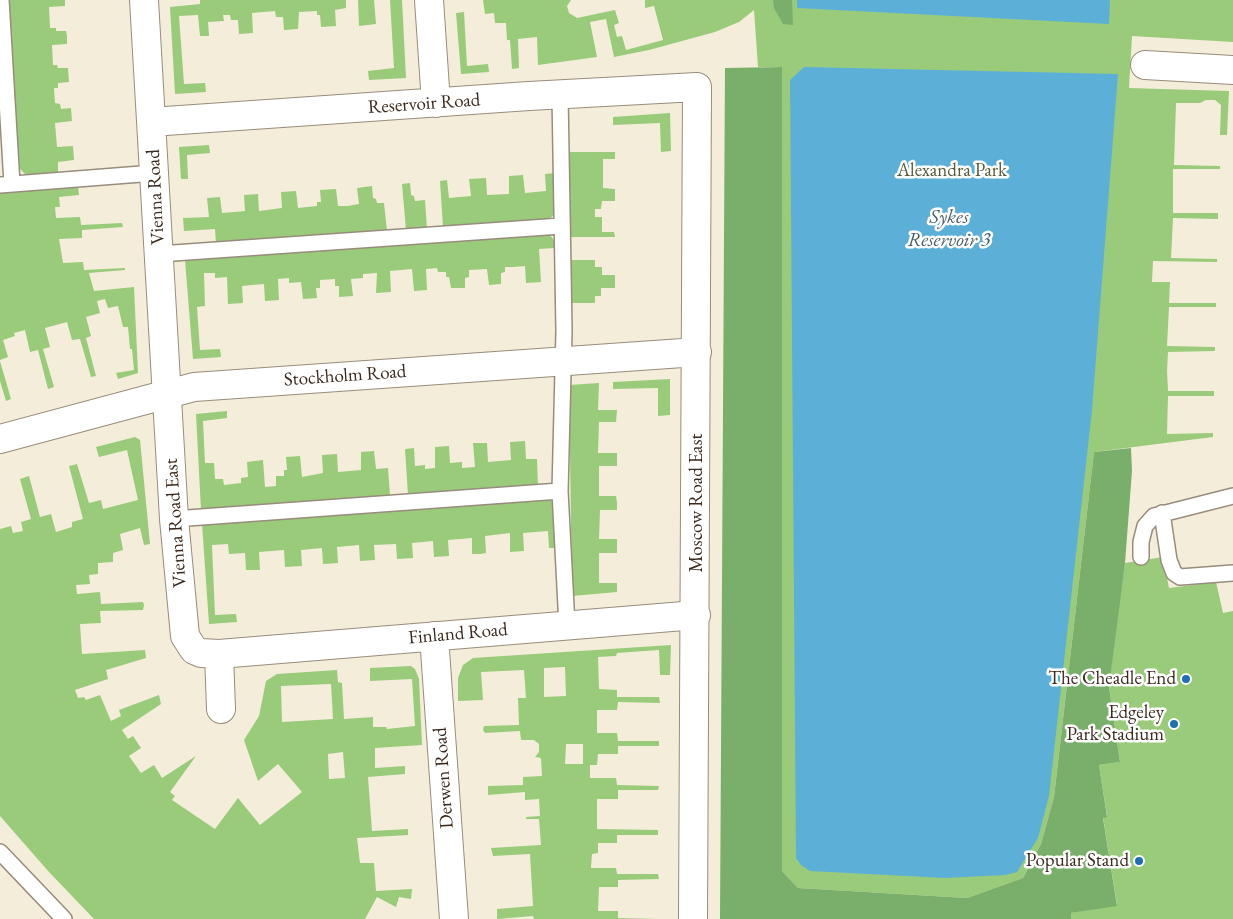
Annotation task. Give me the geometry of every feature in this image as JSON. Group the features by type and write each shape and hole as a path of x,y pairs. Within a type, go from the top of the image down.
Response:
{"street":[{"name":"Vienna Road","path":"144,0 168,394"},
{"path":"430,0 436,103"},
{"path":"1145,65 1233,70"},
{"name":"Reservoir Road","path":"151,122 560,94 697,87"},
{"name":"Moscow Road East","path":"693,919 696,615 697,87"},
{"name":"Stockholm Road","path":"0,439 194,387 697,352"},
{"name":"Vienna Road East","path":"168,394 174,520 185,636 206,652"},
{"name":"Finland Road","path":"206,652 696,615"},
{"name":"Derwen Road","path":"434,636 454,919"},
{"path":"206,652 221,709"}],"lane":[{"path":"1,0 6,184 154,173"},
{"path":"560,94 562,360 560,491 567,626"},
{"path":"159,254 561,226"},
{"path":"174,520 560,491"},
{"path":"1141,557 1141,542 1145,526 1154,516 1233,496"},
{"path":"1162,513 1169,560 1174,572 1180,577 1233,573"},
{"path":"0,852 64,919"}],"green space":[{"path":"8,0 65,0 65,6 49,7 50,28 56,28 56,31 66,31 67,36 67,44 52,45 53,65 57,65 58,68 68,68 69,82 58,83 58,88 54,88 55,103 60,104 61,109 71,108 72,121 55,123 57,147 73,146 74,160 58,162 58,173 26,175 18,167"},
{"path":"200,0 346,0 346,8 335,10 336,26 321,27 320,15 317,15 317,11 299,12 298,29 284,30 283,17 276,17 275,11 252,13 253,33 239,34 238,20 231,20 230,15 223,15 224,21 208,22 209,36 200,36 198,15 179,16 184,84 205,83 206,92 175,94 170,7 200,4"},
{"path":"358,0 374,0 376,24 359,26"},
{"path":"390,0 402,0 406,78 369,80 368,71 394,68"},
{"name":"Sykes Reservoir 3","path":"483,0 571,0 567,6 569,13 577,18 615,10 619,23 614,25 617,37 622,36 626,50 663,40 654,6 645,8 645,0 1233,0 1233,42 1132,36 1129,88 1229,91 1227,135 1220,135 1221,105 1215,100 1206,100 1200,103 1176,103 1174,165 1220,166 1220,169 1173,169 1173,213 1218,213 1218,219 1173,218 1171,258 1217,259 1217,262 1153,261 1152,282 1170,282 1169,303 1216,303 1216,307 1169,307 1167,346 1215,347 1215,351 1168,352 1167,371 1168,391 1214,391 1214,396 1168,396 1167,434 1213,433 1213,437 1094,452 1054,797 1041,844 1023,878 967,898 798,888 782,871 782,67 758,67 754,10 739,22 715,32 649,50 614,57 606,19 590,22 597,57 538,65 537,37 518,39 519,68 512,69 510,40 507,40 506,23 495,23 494,13 485,14"},
{"path":"773,0 792,0 793,25 783,24 774,8"},
{"path":"464,12 467,66 488,64 489,72 461,74 456,13"},
{"path":"782,67 782,871 798,888 967,898 1023,878 1041,844 1054,797 1094,452 1131,448 1132,471 1125,563 1109,687 1120,762 1099,765 1107,817 1103,818 1117,906 1071,913 1071,919 720,919 725,68"},
{"path":"670,113 671,151 661,152 660,123 613,125 613,117"},
{"path":"209,145 210,153 187,155 188,179 181,179 179,147"},
{"path":"568,152 615,152 615,159 603,159 603,188 615,189 615,201 602,201 601,209 595,209 595,217 602,217 602,232 614,232 615,237 569,237"},
{"path":"554,173 555,214 548,220 443,227 440,181 447,180 449,198 471,196 469,179 486,178 487,195 509,194 509,176 523,175 525,193 546,191 545,174"},
{"path":"410,183 411,195 414,196 415,201 425,200 427,229 406,230 402,184"},
{"path":"78,186 79,195 59,197 60,207 55,207 56,218 80,217 81,225 122,223 123,227 82,230 82,238 59,239 63,263 83,262 84,270 125,268 125,270 89,273 94,291 134,287 138,373 118,379 116,373 134,370 132,349 130,349 128,327 123,327 118,306 108,308 105,299 97,301 100,313 86,317 91,336 86,338 96,376 91,377 80,339 72,340 67,322 45,328 50,347 43,349 54,387 48,389 38,350 30,352 25,330 14,333 15,336 3,340 8,357 0,360 0,192"},
{"path":"372,186 373,198 376,199 377,203 384,203 387,231 216,244 215,229 184,231 183,218 209,217 207,198 220,197 222,213 245,211 244,195 258,194 259,211 282,208 281,192 296,191 298,208 317,206 317,202 321,202 320,190 336,189 338,206 348,206 359,204 357,188"},
{"path":"549,234 554,240 554,248 539,249 541,282 526,283 525,266 505,267 505,272 501,273 501,284 489,285 487,269 469,270 469,277 465,278 465,288 451,288 446,272 438,272 437,268 426,269 427,290 414,291 412,269 390,271 391,292 376,293 377,273 363,274 363,278 351,279 353,296 339,297 339,286 335,286 335,279 320,280 320,288 316,288 317,298 303,299 301,282 289,283 289,278 278,279 279,300 265,301 264,284 242,286 243,303 228,304 227,277 215,278 215,273 204,273 205,306 197,307 200,350 220,349 221,357 193,359 185,260"},
{"path":"570,260 595,260 595,267 602,267 602,275 615,275 615,288 601,288 601,296 595,296 595,303 570,303"},
{"path":"0,361 11,399 6,401 0,381"},
{"path":"670,379 670,415 658,416 658,388 613,389 613,382"},
{"path":"599,383 598,410 617,410 616,422 599,422 598,453 617,453 617,466 599,466 599,496 616,496 617,510 600,510 599,539 617,539 617,553 599,553 599,583 617,583 617,592 572,596 569,385"},
{"path":"227,411 227,418 203,421 205,463 214,463 215,479 223,479 224,485 241,483 241,478 248,477 247,462 263,460 265,487 276,486 276,476 284,476 284,470 287,470 286,457 300,456 302,477 323,473 322,455 337,454 338,472 361,470 361,452 374,451 376,469 388,468 390,496 201,510 196,414"},
{"path":"135,437 140,440 150,544 144,545 140,528 120,534 123,550 113,553 113,562 98,563 98,574 89,575 90,584 76,585 77,594 100,592 101,604 143,602 144,605 143,610 100,611 101,623 80,624 82,654 145,650 146,658 106,670 108,679 75,690 78,698 84,697 86,700 100,695 111,721 121,716 119,710 159,695 161,704 122,730 128,739 133,736 141,748 129,756 141,773 154,765 162,778 196,756 170,792 175,796 172,800 215,829 238,798 260,825 302,792 278,764 258,781 244,740 259,716 266,681 277,674 337,670 338,682 342,683 344,719 373,717 373,727 386,727 387,729 415,726 412,679 370,681 370,668 411,666 415,669 419,679 422,745 375,748 375,768 405,766 405,774 368,777 372,831 408,829 408,835 357,838 360,863 374,863 376,891 412,889 411,899 399,897 396,907 377,897 365,919 94,919 49,872 0,816 0,529 11,526 13,533 23,531 21,522 31,519 20,479 29,476 40,517 51,514 56,532 72,527 72,522 83,519 69,466 77,464 89,503 101,500 103,509 138,500 127,450 99,457 96,447","holes":["331,684 333,719 282,722 281,686","343,752 345,778 329,779 328,754"]},
{"path":"525,441 526,459 537,459 538,487 408,495 405,449 414,448 415,466 425,465 425,469 435,468 435,447 449,446 450,463 462,462 462,468 475,467 473,443 487,443 488,462 511,460 510,442"},
{"path":"550,500 555,504 557,548 549,548 548,531 523,533 524,551 510,552 510,533 485,536 486,553 480,554 472,554 472,538 448,540 449,556 434,557 433,541 412,543 413,558 397,559 396,544 374,545 375,560 360,561 359,545 337,547 338,563 323,564 322,548 301,550 302,566 285,567 284,550 259,552 260,570 246,570 245,553 229,554 228,544 212,545 215,615 236,614 237,622 209,624 202,524"},
{"name":"Edgeley Park Stadium","path":"1163,557 1169,588 1216,582 1223,613 1233,611 1233,919 1071,919 1071,913 1117,905 1103,817 1107,816 1099,765 1120,762 1109,687 1117,616 1125,563"},
{"path":"671,645 670,675 660,675 659,650 617,653 616,656 598,657 599,689 617,690 617,697 659,697 660,703 618,702 617,710 597,710 597,733 617,733 618,741 659,741 659,746 618,746 618,754 598,754 597,765 590,765 590,778 616,778 617,785 659,786 658,790 618,790 618,799 597,799 597,829 658,830 658,835 617,835 617,843 598,843 598,853 592,854 591,868 616,868 617,874 658,874 659,879 618,880 618,887 599,887 598,911 618,911 618,918 659,919 534,919 533,916 497,919 497,909 533,906 530,854 493,856 491,848 541,845 539,819 526,819 526,817 540,816 539,799 525,800 525,792 488,795 488,786 523,785 523,777 542,776 541,758 535,757 539,752 539,744 534,740 521,740 520,731 485,733 483,730 484,726 519,725 518,698 526,698 524,670 481,672 483,700 458,701 458,678 463,665 473,658","holes":["565,667 566,696 544,697 544,668","566,744 583,744 583,764 565,764"]}],"water":[{"path":"797,0 1110,0 1109,24 797,8"},
{"name":"Sykes Reservoir 3","path":"804,67 1118,74 1092,410 1049,796 1038,838 1017,872 1005,875 945,878 810,871 801,865 796,858 790,80"}],"place":[{"name":"The Cheadle End","path":"1186,679"},
{"name":"Edgeley Park Stadium","path":"1174,724"},
{"name":"Popular Stand","path":"1139,861"}],"park label":[{"name":"Alexandra Park","path":"952,171"}]}
